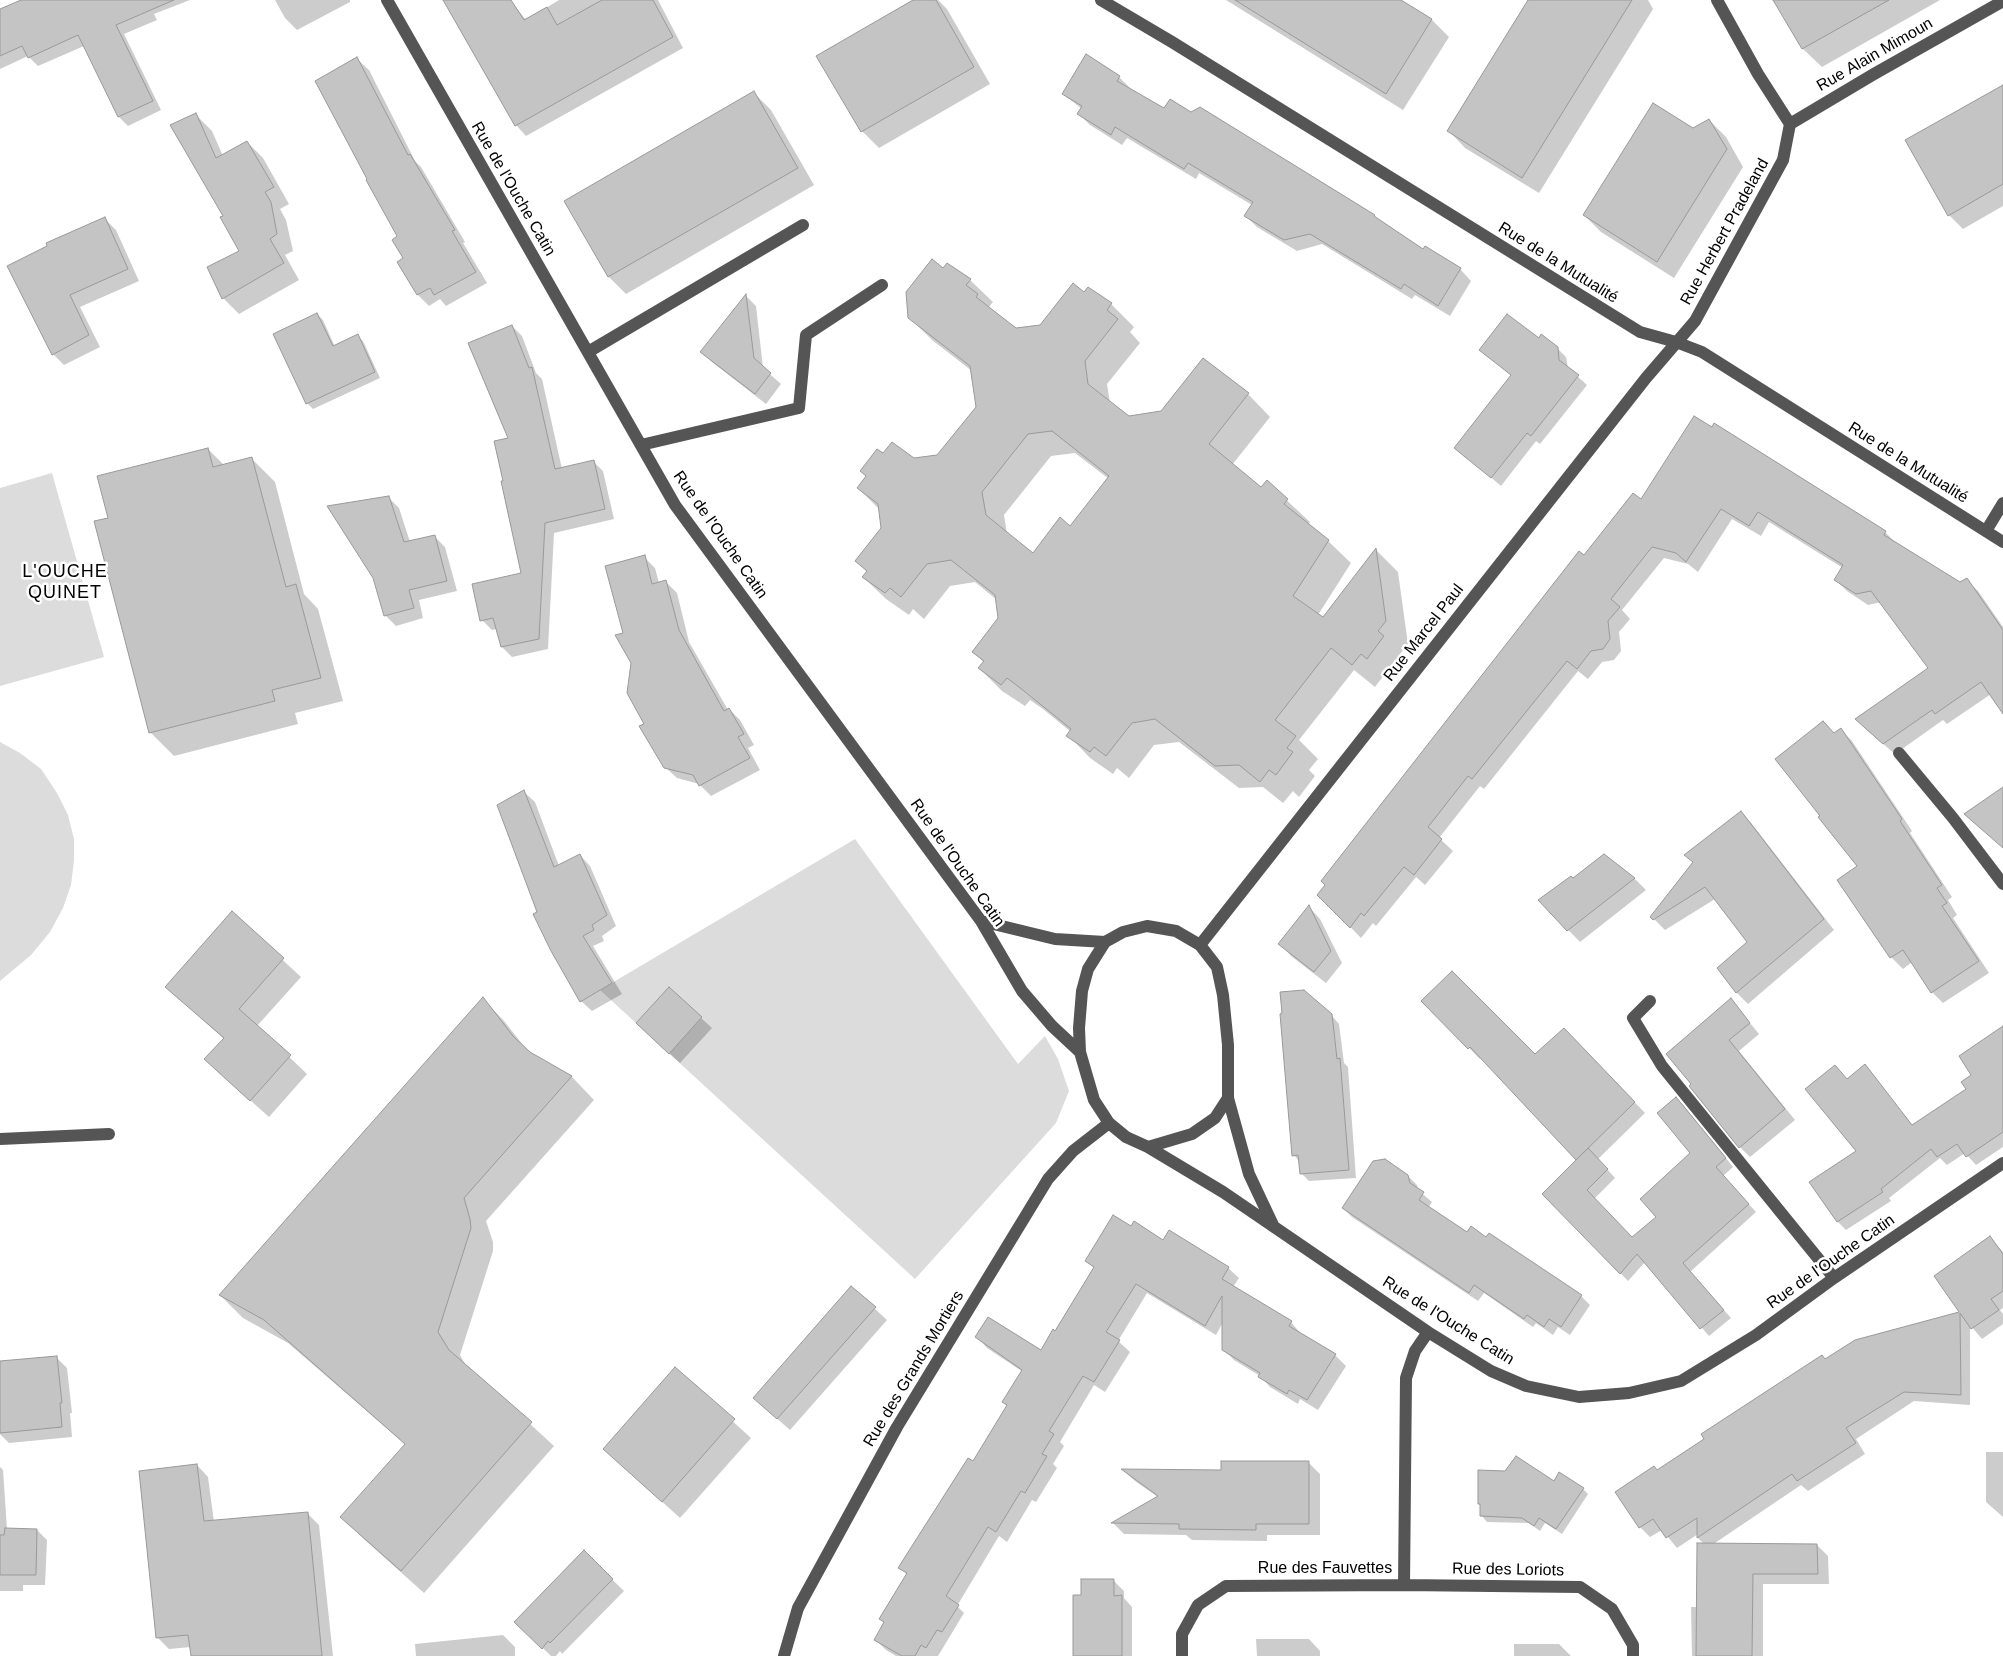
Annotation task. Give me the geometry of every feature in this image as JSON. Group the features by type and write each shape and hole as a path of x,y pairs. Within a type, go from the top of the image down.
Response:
{"street":[{"name":"Rue de l'Ouche Catin","path":"387,0 675,505 980,921 1022,991 1052,1026 1080,1052"},
{"name":"Rue de la Mutualité","path":"1101,0 1640,332 1676,342 1702,352 2003,542"},
{"path":"1717,0 1758,74 1790,124"},
{"name":"Rue Alain Mimoun","path":"1790,124 2003,1"},
{"name":"Rue Herbert Pradeland","path":"1676,342 1695,321 1783,160 1790,124"},
{"path":"588,352 803,225"},
{"path":"641,445 799,408 806,335 882,285"},
{"name":"Rue Marcel Paul","path":"1200,945 1676,342"},
{"path":"1986,531 2003,503"},
{"path":"1899,753 1953,818 2003,884"},
{"path":"980,921 1055,939 1105,942"},
{"path":"1109,1124 1094,1100 1080,1052 1079,1028 1082,991 1088,968 1105,942 1123,932 1147,926 1176,931 1200,945 1217,967 1223,995 1228,1045 1228,1098 1248,1174 1275,1229"},
{"path":"1650,1001 1633,1018 1662,1066 1834,1278"},
{"path":"1148,1147 1192,1134 1215,1118 1228,1098"},
{"name":"Rue de l'Ouche Catin","path":"1109,1124 1126,1137 1148,1147 1223,1192 1428,1332 1491,1371 1526,1386 1579,1398 1629,1393 1681,1381 1756,1335 1834,1278 2003,1163"},
{"name":"Rue des Grands Mortiers","path":"784,1656 798,1608 897,1427 1048,1179 1073,1151 1109,1124"},
{"path":"0,1139 109,1134"},
{"name":"Rue des Fauvettes","path":"1182,1656 1182,1634 1198,1605 1226,1586 1404,1585 1406,1378 1415,1351 1428,1332"},
{"name":"Rue des Loriots","path":"1404,1585 1580,1587 1612,1609 1633,1645 1633,1656"}],"shaded area":[{"path":"52,473 104,657 0,686 0,488"},
{"path":"0,742 20,753 41,769 57,793 68,815 74,839 74,861 71,885 63,908 50,932 31,955 0,981"},
{"path":"855,839 1018,1064 1045,1036 1058,1059 1069,1091 1056,1123 915,1279 600,990"}],"building":[{"path":"21,0 174,0 116,25 153,101 118,117 78,35 28,58 22,46 0,56 0,9"},
{"path":"443,0 511,0 524,20 547,7 557,25 602,0 653,0 673,37 515,126"},
{"path":"913,0 936,0 974,67 861,132 816,56"},
{"path":"1235,0 1401,0 1432,19 1386,94"},
{"path":"1528,0 1632,0 1522,178 1447,131"},
{"path":"1773,0 1889,0 1802,49"},
{"path":"1086,54 1120,76 1117,81 1164,108 1170,99 1191,112 1200,107 1375,215 1423,249 1425,246 1461,268 1438,306 1404,284 1401,289 1310,234 1284,240 1244,216 1253,202 1188,163 1184,169 1115,127 1111,135 1077,114 1082,106 1062,94"},
{"path":"357,57 408,155 410,154 455,230 452,231 476,272 434,295 430,288 417,295 397,262 403,258 392,240 397,236 315,81"},
{"path":"2003,85 2003,184 1948,216 1905,140"},
{"path":"754,91 798,168 608,277 564,201"},
{"path":"1653,103 1693,128 1709,119 1727,149 1657,262 1583,215"},
{"path":"196,113 216,158 247,141 274,187 265,192 271,202 277,234 270,239 284,263 222,299 207,267 239,251 220,217 223,216 170,125"},
{"path":"105,217 128,269 70,295 89,335 52,355 7,266 47,246 46,243"},
{"path":"932,259 943,268 947,263 971,279 966,285 978,294 976,297 1016,328 1040,325 1073,283 1084,292 1088,287 1112,303 1107,310 1118,319 1085,361 1088,384 1129,416 1161,411 1203,358 1249,393 1209,444 1261,487 1267,480 1288,499 1284,504 1329,540 1293,596 1323,617 1376,548 1386,621 1378,631 1384,636 1367,659 1361,654 1352,665 1331,648 1275,720 1296,736 1287,748 1293,752 1276,775 1269,770 1260,782 1239,765 1215,766 1155,719 1132,723 1106,756 1094,747 1090,752 1066,736 1071,729 1007,678 1001,685 978,668 984,661 972,652 998,618 995,595 951,560 927,564 901,597 890,588 885,593 862,577 867,571 855,561 881,528 878,504 857,488 866,476 860,471 877,449 883,453 892,442 914,458 937,455 976,407 970,366 908,318 906,292","holes":["1052,431 1109,476 1070,526 1060,517 1033,553 986,515 982,492 1028,434"]},
{"path":"746,294 754,358 771,373 755,394 700,352"},
{"path":"317,313 333,346 358,334 375,372 306,404 273,334"},
{"path":"1507,314 1539,338 1541,334 1558,347 1559,360 1579,375 1531,436 1527,433 1491,478 1454,448 1511,375 1479,350"},
{"path":"512,325 529,368 532,367 555,469 594,460 605,509 545,523 539,639 501,647 493,618 480,621 472,584 521,573 494,441 508,438 468,343"},
{"path":"1694,416 1712,427 1714,423 1886,531 1884,535 1960,582 1967,578 2003,630 2003,714 1981,682 1935,714 1932,710 1883,744 1855,719 1928,668 1871,591 1856,594 1834,580 1843,565 1758,512 1749,526 1721,509 1686,562 1676,553 1652,547 1611,599 1620,607 1608,621 1610,639 1603,649 1591,651 1577,669 1567,661 1472,779 1468,776 1428,827 1442,839 1414,875 1404,867 1364,916 1361,913 1350,928 1317,895 1325,885 1321,881 1579,551 1584,555 1633,493 1641,499"},
{"path":"208,448 213,467 252,457 286,587 296,584 321,678 272,690 275,701 149,733 94,521 108,518 97,476"},
{"path":"389,496 404,542 435,535 447,581 409,590 414,608 384,616 373,578 327,506"},
{"path":"645,555 652,584 666,580 679,630 724,711 729,708 744,734 738,737 750,758 699,786 693,775 664,768 639,726 644,724 627,693 631,663 615,635 623,633 605,566"},
{"path":"1823,721 1834,733 1841,728 1902,819 1900,821 1942,885 1937,888 1947,903 1942,906 1979,961 1931,993 1903,950 1890,958 1837,880 1857,866 1775,759"},
{"path":"2003,787 2003,848 1964,814"},
{"path":"524,790 554,867 580,854 607,915 592,925 594,930 583,936 612,983 580,1002 551,951 533,914 537,912 497,805"},
{"path":"1741,811 1824,919 1736,993 1717,968 1747,942 1705,887 1653,920 1650,917 1693,862 1684,855"},
{"path":"1604,854 1635,878 1567,931 1538,900 1571,876 1573,878"},
{"path":"1309,905 1331,951 1314,972 1278,944"},
{"path":"232,911 284,958 239,1009 291,1055 250,1101 204,1059 224,1038 165,987"},
{"path":"1452,971 1535,1054 1564,1028 1635,1102 1576,1160 1470,1047 1468,1049 1421,1001"},
{"path":"669,987 702,1017 669,1054 636,1023"},
{"path":"1304,990 1332,1014 1337,1059 1340,1058 1349,1170 1300,1174 1298,1155 1292,1156 1280,1014 1282,1013 1280,992"},
{"path":"483,997 513,1036 530,1052 572,1076 464,1198 471,1228 438,1332 449,1350 532,1422 401,1571 340,1517 405,1444 264,1320 219,1295"},
{"path":"1731,998 1750,1023 1729,1040 1785,1109 1739,1148 1666,1054"},
{"path":"2003,1026 2003,1132 1966,1157 1957,1144 1937,1157 1931,1149 1881,1189 1883,1192 1837,1222 1809,1182 1856,1151 1805,1089 1835,1065 1847,1079 1865,1064 1912,1125 1966,1089 1961,1082 1971,1075 1959,1056"},
{"path":"1676,1097 1726,1158 1716,1167 1749,1204 1683,1263 1724,1310 1700,1329 1637,1254 1620,1274 1542,1194 1588,1148 1608,1169 1587,1190 1632,1237 1656,1217 1640,1199 1690,1153 1657,1113"},
{"path":"1385,1159 1408,1175 1410,1183 1424,1192 1419,1200 1467,1232 1471,1226 1486,1237 1489,1233 1582,1295 1561,1327 1549,1319 1544,1327 1527,1315 1524,1319 1474,1285 1469,1293 1342,1208 1373,1161"},
{"path":"1113,1215 1131,1226 1134,1221 1163,1240 1169,1230 1229,1267 1222,1279 1292,1321 1289,1326 1336,1354 1307,1400 1289,1390 1287,1394 1258,1377 1260,1373 1222,1350 1222,1296 1205,1326 1136,1284 1106,1332 1120,1340 1094,1382 1083,1376 1049,1431 1054,1434 1042,1454 1047,1456 1025,1493 1021,1491 996,1532 988,1527 946,1596 959,1605 942,1632 937,1630 926,1648 921,1645 915,1656 902,1656 874,1640 884,1622 879,1619 907,1573 898,1568 968,1458 973,1461 1007,1405 1002,1402 1022,1370 975,1337 988,1317 1041,1350 1053,1329 1055,1331 1094,1267 1085,1261"},
{"path":"1990,1236 2003,1254 2003,1291 1991,1299 1999,1310 1971,1329 1960,1313 1961,1395 1904,1392 1846,1428 1856,1443 1797,1481 1792,1474 1697,1538 1697,1518 1666,1538 1653,1519 1639,1528 1615,1492 1654,1466 1657,1470 1704,1439 1701,1434 1822,1355 1825,1359 1855,1340 1959,1312 1934,1276"},
{"path":"851,1286 876,1307 777,1419 753,1398"},
{"path":"57,1356 62,1403 60,1403 62,1427 0,1433 0,1361"},
{"path":"675,1367 735,1419 662,1502 603,1449"},
{"path":"1516,1456 1554,1481 1559,1472 1584,1488 1556,1529 1539,1518 1534,1526 1522,1518 1480,1516 1478,1470 1505,1471"},
{"path":"1221,1461 1309,1461 1309,1524 1256,1524 1256,1530 1179,1529 1179,1524 1111,1523 1158,1496 1121,1469 1221,1470"},
{"path":"197,1464 204,1521 308,1512 322,1656 191,1656 188,1635 156,1638 139,1471"},
{"path":"5,1528 37,1529 36,1575 0,1575 0,1535 4,1535"},
{"path":"1697,1543 1817,1544 1818,1574 1753,1574 1752,1656 1696,1656"},
{"path":"584,1550 613,1579 542,1649 514,1622"},
{"path":"1081,1579 1114,1579 1114,1596 1122,1595 1122,1656 1073,1656 1073,1595 1081,1595"}],"district":[{"name":"L'OUCHE QUINET","path":"65,582"}]}
